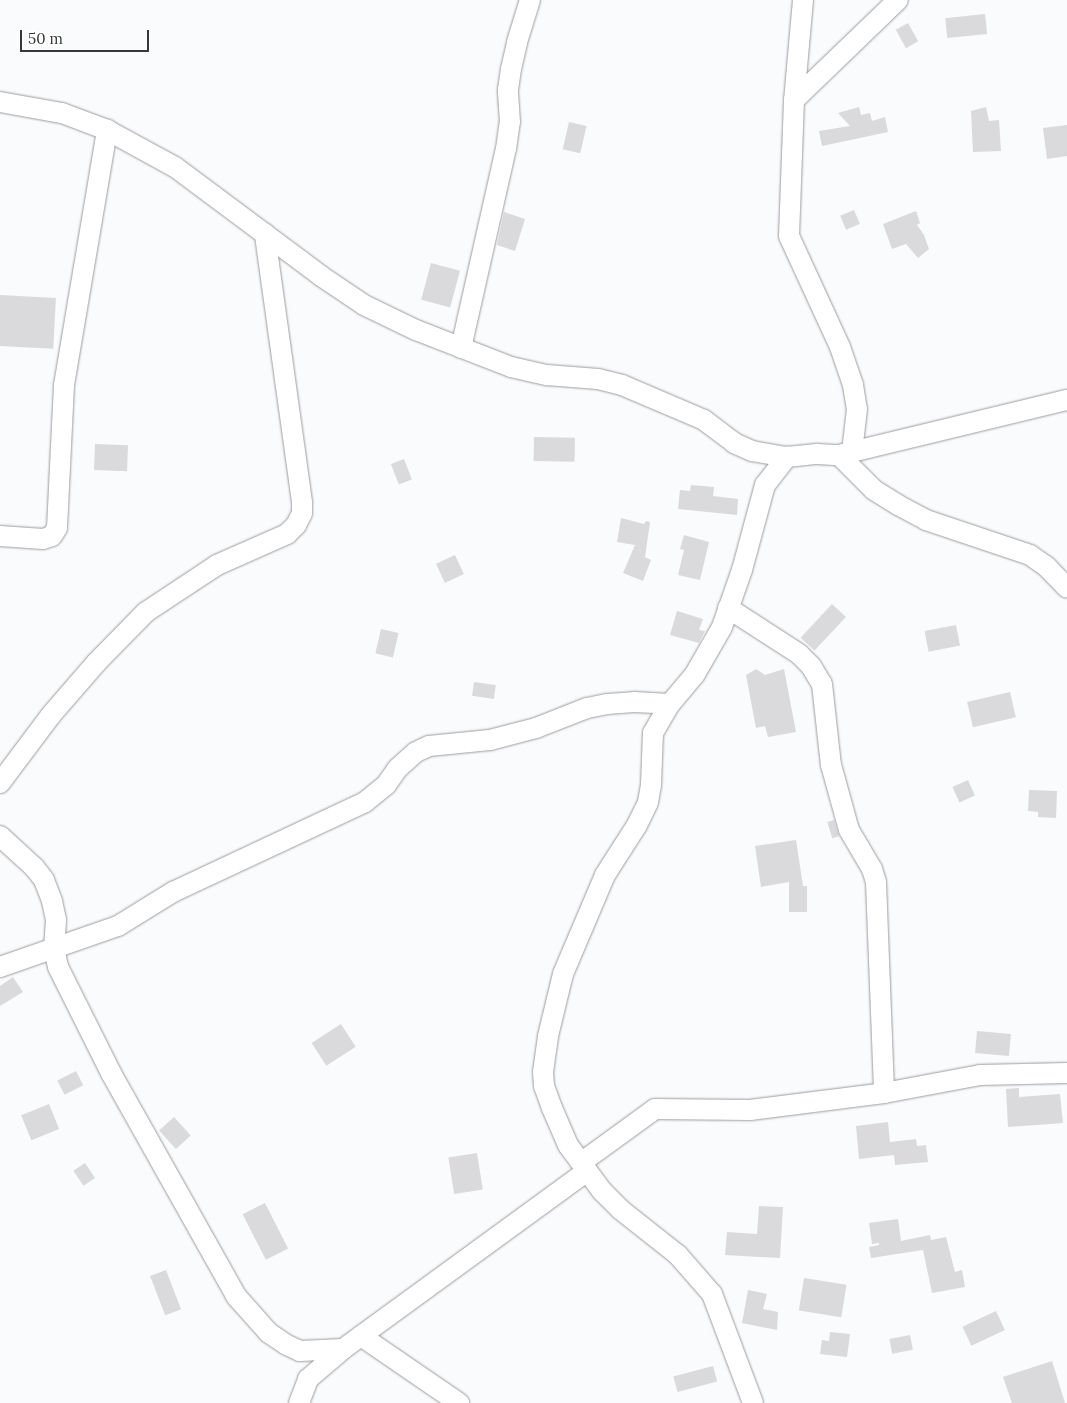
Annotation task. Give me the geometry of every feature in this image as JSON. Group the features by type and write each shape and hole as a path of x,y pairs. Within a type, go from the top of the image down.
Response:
{"street":[{"path":"461,348 506,149 510,122 508,90 511,69 530,0"},
{"path":"803,0 794,100 789,236 840,347 853,385 857,409 846,454"},
{"path":"794,100 898,0"},
{"path":"0,102 62,113 107,130 175,167 320,276 364,305 416,330 511,367 547,374 598,379 622,385 704,420 734,443 752,451 787,457 846,454 1067,400"},
{"path":"0,536 43,539 52,536 57,528 64,385 107,130"},
{"path":"0,783 51,715 96,663 146,612 217,565 287,534 296,525 302,513 265,234"},
{"path":"752,451 765,485"},
{"path":"846,454 874,490 898,505 926,520 1030,555 1046,566 1067,588"},
{"path":"753,1403 725,1323 712,1294 678,1255 621,1210 602,1191 568,1145 544,1086 543,1072 548,1036 564,974 605,874 637,825 648,802 651,784 653,733 670,704 695,674 722,627 742,570 765,485 787,457"},
{"path":"728,608 799,654 811,666 822,684 831,765 849,830 872,869 876,882 884,1093"},
{"path":"0,967 118,926 173,892 365,802 386,785 397,769 416,752 429,746 490,740 536,728 587,708 607,704 634,702 670,704"},
{"path":"0,836 34,867 44,880 52,901 56,920 54,948 58,967 110,1073 236,1296 269,1333 300,1351 343,1349"},
{"path":"582,1162 655,1109 750,1110 884,1093 980,1075 1067,1073"},
{"path":"568,1145 569,1185"},
{"path":"299,1403 308,1379 343,1349 587,1171 582,1162"},
{"path":"361,1336 459,1403"},
{"path":"300,1351 308,1379"}],"building":[{"path":"985,14 987,34 947,38 945,18"},
{"path":"908,23 918,41 906,48 896,30"},
{"path":"859,107 861,115 870,113 872,121 885,117 888,132 822,146 819,131 850,126 838,113"},
{"path":"986,107 989,121 999,120 1001,151 973,152 971,111"},
{"path":"569,122 587,126 580,153 563,149"},
{"path":"1067,125 1067,156 1047,159 1043,128"},
{"path":"854,210 860,224 846,230 840,216"},
{"path":"916,211 920,223 917,225 924,235 929,249 918,258 906,244 892,249 883,224"},
{"path":"504,212 525,219 515,251 497,245"},
{"path":"431,263 460,271 450,307 421,300"},
{"path":"0,295 56,298 53,349 0,346"},
{"path":"534,437 575,438 575,462 534,461"},
{"path":"95,444 128,445 127,471 94,470"},
{"path":"404,459 412,480 399,485 391,464"},
{"path":"691,485 714,487 713,496 738,499 737,515 678,509 680,490 690,491"},
{"path":"621,518 644,524 646,521 650,522 645,557 651,560 643,581 623,573 635,545 617,542"},
{"path":"684,535 709,542 700,580 678,575 684,550 680,549"},
{"path":"455,555 464,574 445,583 436,564"},
{"path":"832,604 846,617 815,651 801,638"},
{"path":"677,611 703,619 699,630 705,631 699,643 670,635"},
{"path":"956,625 960,646 929,652 925,631"},
{"path":"381,629 399,633 393,657 375,653"},
{"path":"756,669 765,675 784,669 796,732 768,737 765,726 756,728 746,675"},
{"path":"474,682 496,685 494,699 472,696"},
{"path":"1010,692 1016,717 973,727 967,702"},
{"path":"968,780 975,796 959,802 952,787"},
{"path":"1029,790 1057,791 1056,818 1038,817 1038,812 1028,811"},
{"path":"834,820 839,836 832,838 827,822"},
{"path":"796,840 803,886 807,886 807,912 789,912 789,882 761,887 755,846"},
{"path":"13,977 23,992 0,1006 0,986"},
{"path":"341,1024 356,1047 326,1066 312,1043"},
{"path":"977,1031 1011,1034 1009,1056 975,1053"},
{"path":"76,1071 83,1085 65,1095 57,1081"},
{"path":"1019,1088 1019,1097 1060,1094 1063,1123 1008,1127 1006,1089"},
{"path":"49,1104 59,1129 31,1140 21,1115"},
{"path":"174,1117 191,1136 176,1149 159,1130"},
{"path":"888,1122 890,1142 916,1139 917,1146 926,1145 928,1162 895,1165 894,1155 859,1159 856,1126"},
{"path":"477,1153 483,1190 454,1194 448,1158"},
{"path":"85,1163 95,1178 83,1186 73,1171"},
{"path":"265,1203 288,1248 266,1260 243,1214"},
{"path":"759,1206 783,1207 780,1258 725,1255 727,1232 757,1234"},
{"path":"898,1219 901,1241 930,1235 931,1240 946,1237 955,1272 962,1270 965,1287 932,1293 923,1250 871,1258 869,1247 879,1245 879,1243 872,1244 869,1223"},
{"path":"166,1270 181,1309 165,1315 150,1276"},
{"path":"804,1278 846,1285 841,1317 799,1311"},
{"path":"748,1290 767,1294 763,1309 778,1312 777,1330 742,1323"},
{"path":"996,1311 1005,1330 971,1346 962,1327"},
{"path":"830,1332 850,1334 847,1357 820,1354 822,1340 829,1341"},
{"path":"910,1335 913,1350 892,1354 889,1339"},
{"path":"1052,1361 1065,1403 1012,1403 1003,1377"},
{"path":"713,1366 717,1381 678,1392 673,1377"}]}
